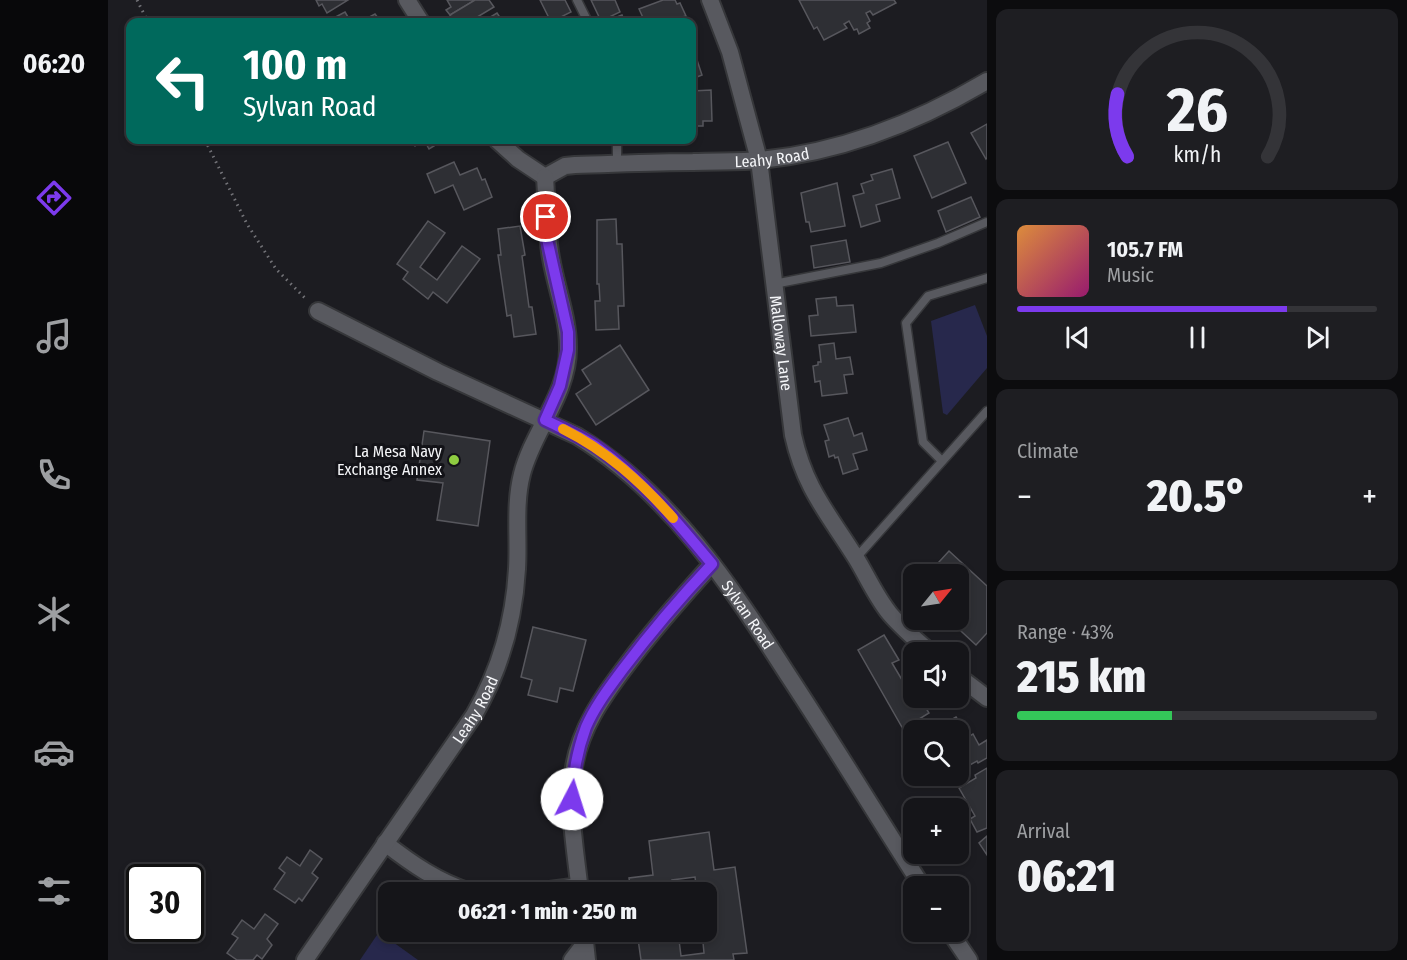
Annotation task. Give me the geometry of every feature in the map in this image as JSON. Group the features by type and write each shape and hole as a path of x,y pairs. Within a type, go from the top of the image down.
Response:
{"street":[{"path":"407,0 418,18"},
{"name":"Malloway Lane","path":"710,0 730,52 759,160 793,435 798,459 819,502 888,612 918,642"},
{"name":"Leahy Road","path":"305,960 474,715 488,691 499,664 514,603 522,475 560,386 568,350 568,332 547,239 545,177 565,166 759,160 819,150 882,132 948,103 987,81"},
{"path":"501,144 518,159 545,177"},
{"name":"Sylvan Road","path":"318,311 438,372 545,420 598,448 639,482 675,519 730,589 783,667 916,876"},
{"path":"579,882 572,799 573,773 587,725 599,701 650,634 712,564"},
{"path":"969,684 987,698"},
{"path":"385,843 429,875 443,882"},
{"path":"957,942 969,960"},
{"path":"572,960 585,945"}],"lane":[{"path":"577,0 586,18"},
{"path":"617,144 617,164"},
{"path":"774,284 881,262 938,243 987,222"},
{"path":"942,461 923,442 906,323 928,296 987,278"},
{"path":"856,558 987,411"}],"path":[{"path":"137,0 146,18"},
{"path":"207,144 247,224 276,269 318,311"}],"shaded area":[{"path":"975,305 987,336 987,368 947,415 943,413 931,321"},
{"path":"378,933 378,942 393,942 418,960 360,960"}],"building":[{"path":"316,0 348,0 327,13 322,4 319,6"},
{"path":"447,0 475,0 450,15 446,10 451,7"},
{"path":"475,0 489,0 494,7 476,18 452,18 450,15"},
{"path":"540,0 565,0 571,12 559,18 549,18"},
{"path":"591,0 615,0 620,12 607,18 600,18"},
{"path":"663,0 675,0 677,4 680,3 686,16 682,18 643,18 639,9"},
{"path":"799,0 894,0 896,3 873,15 870,11 866,13 870,21 867,23 870,28 859,34 849,21 844,24 847,28 824,40 817,27 814,29"},
{"path":"345,12 349,18 334,18"},
{"path":"497,13 500,18 489,18"},
{"path":"696,57 702,75 696,77"},
{"path":"711,90 712,121 703,121 703,126 696,126 696,91"},
{"path":"987,124 987,158 986,159 971,133"},
{"path":"948,142 966,183 932,198 914,156"},
{"path":"426,144 437,144 429,149"},
{"path":"454,162 460,175 477,168 482,180 485,179 492,197 464,210 453,185 435,193 427,174"},
{"path":"892,169 900,198 876,205 880,221 861,227 853,196 864,193 861,184 873,180 871,175"},
{"path":"837,183 845,226 811,232 809,222 806,222 801,193"},
{"path":"971,197 980,217 946,232 938,211"},
{"path":"616,219 617,244 622,244 624,306 618,306 619,329 596,330 595,301 600,301 599,284 597,284 597,220"},
{"path":"428,221 445,233 420,267 437,280 462,246 480,259 447,303 433,292 428,299 403,279 408,272 397,264"},
{"path":"520,226 529,307 532,307 536,334 514,337 511,315 507,316 498,255 501,255 498,229"},
{"path":"846,240 850,262 814,268 811,246"},
{"path":"836,297 837,306 853,305 856,332 811,336 809,316 818,315 816,299"},
{"path":"834,343 836,359 850,357 853,374 844,375 847,393 822,396 820,381 815,382 813,366 821,362 819,345"},
{"path":"620,345 649,390 596,425 576,394 591,384 582,370"},
{"path":"848,418 854,436 862,433 867,450 853,454 858,469 843,474 838,457 835,458 834,455 829,457 825,441 829,440 824,425"},
{"name":"La Mesa Navy Exchange Annex","path":"424,431 490,441 478,526 437,520 443,483 417,480"},
{"path":"949,551 963,564 937,564"},
{"path":"969,569 987,586 987,633 976,645 960,630 969,630"},
{"path":"533,627 586,640 573,691 560,688 557,702 528,695 532,680 521,677"},
{"path":"884,635 899,660 892,663 903,682 903,708 926,708 929,713 918,720 903,720 903,729 858,650"},
{"path":"973,734 979,745 987,740 987,758 978,763 977,761 969,765 969,736"},
{"path":"987,768 987,828 977,832 970,819 975,816 969,806 969,798 965,798 959,788 969,786 969,782 976,778 975,775"},
{"path":"709,832 714,870 735,867 747,953 733,954 734,960 641,960 638,942 679,942 681,956 704,953 703,942 717,942 717,882 696,882 695,877 672,880 672,882 630,882 629,878 653,875 649,841"},
{"path":"987,836 987,855 979,843"},
{"path":"310,850 322,859 312,873 318,878 302,901 299,898 295,903 274,889 285,873 279,868 287,857 300,866"},
{"path":"265,914 278,924 267,939 272,945 262,959 257,955 253,960 237,960 227,953 238,938 232,934 242,920 254,929"}],"slow traffic":[{"path":"563,429 598,448 620,465 673,518"}],"place":[{"name":"La Mesa Navy Exchange Annex","path":"454,460"}],"route":[{"path":"546,217 547,239 568,332 568,350 560,386 545,420 598,448 620,465 675,519 712,564 676,602 599,701 578,749 573,773 572,799"}]}
